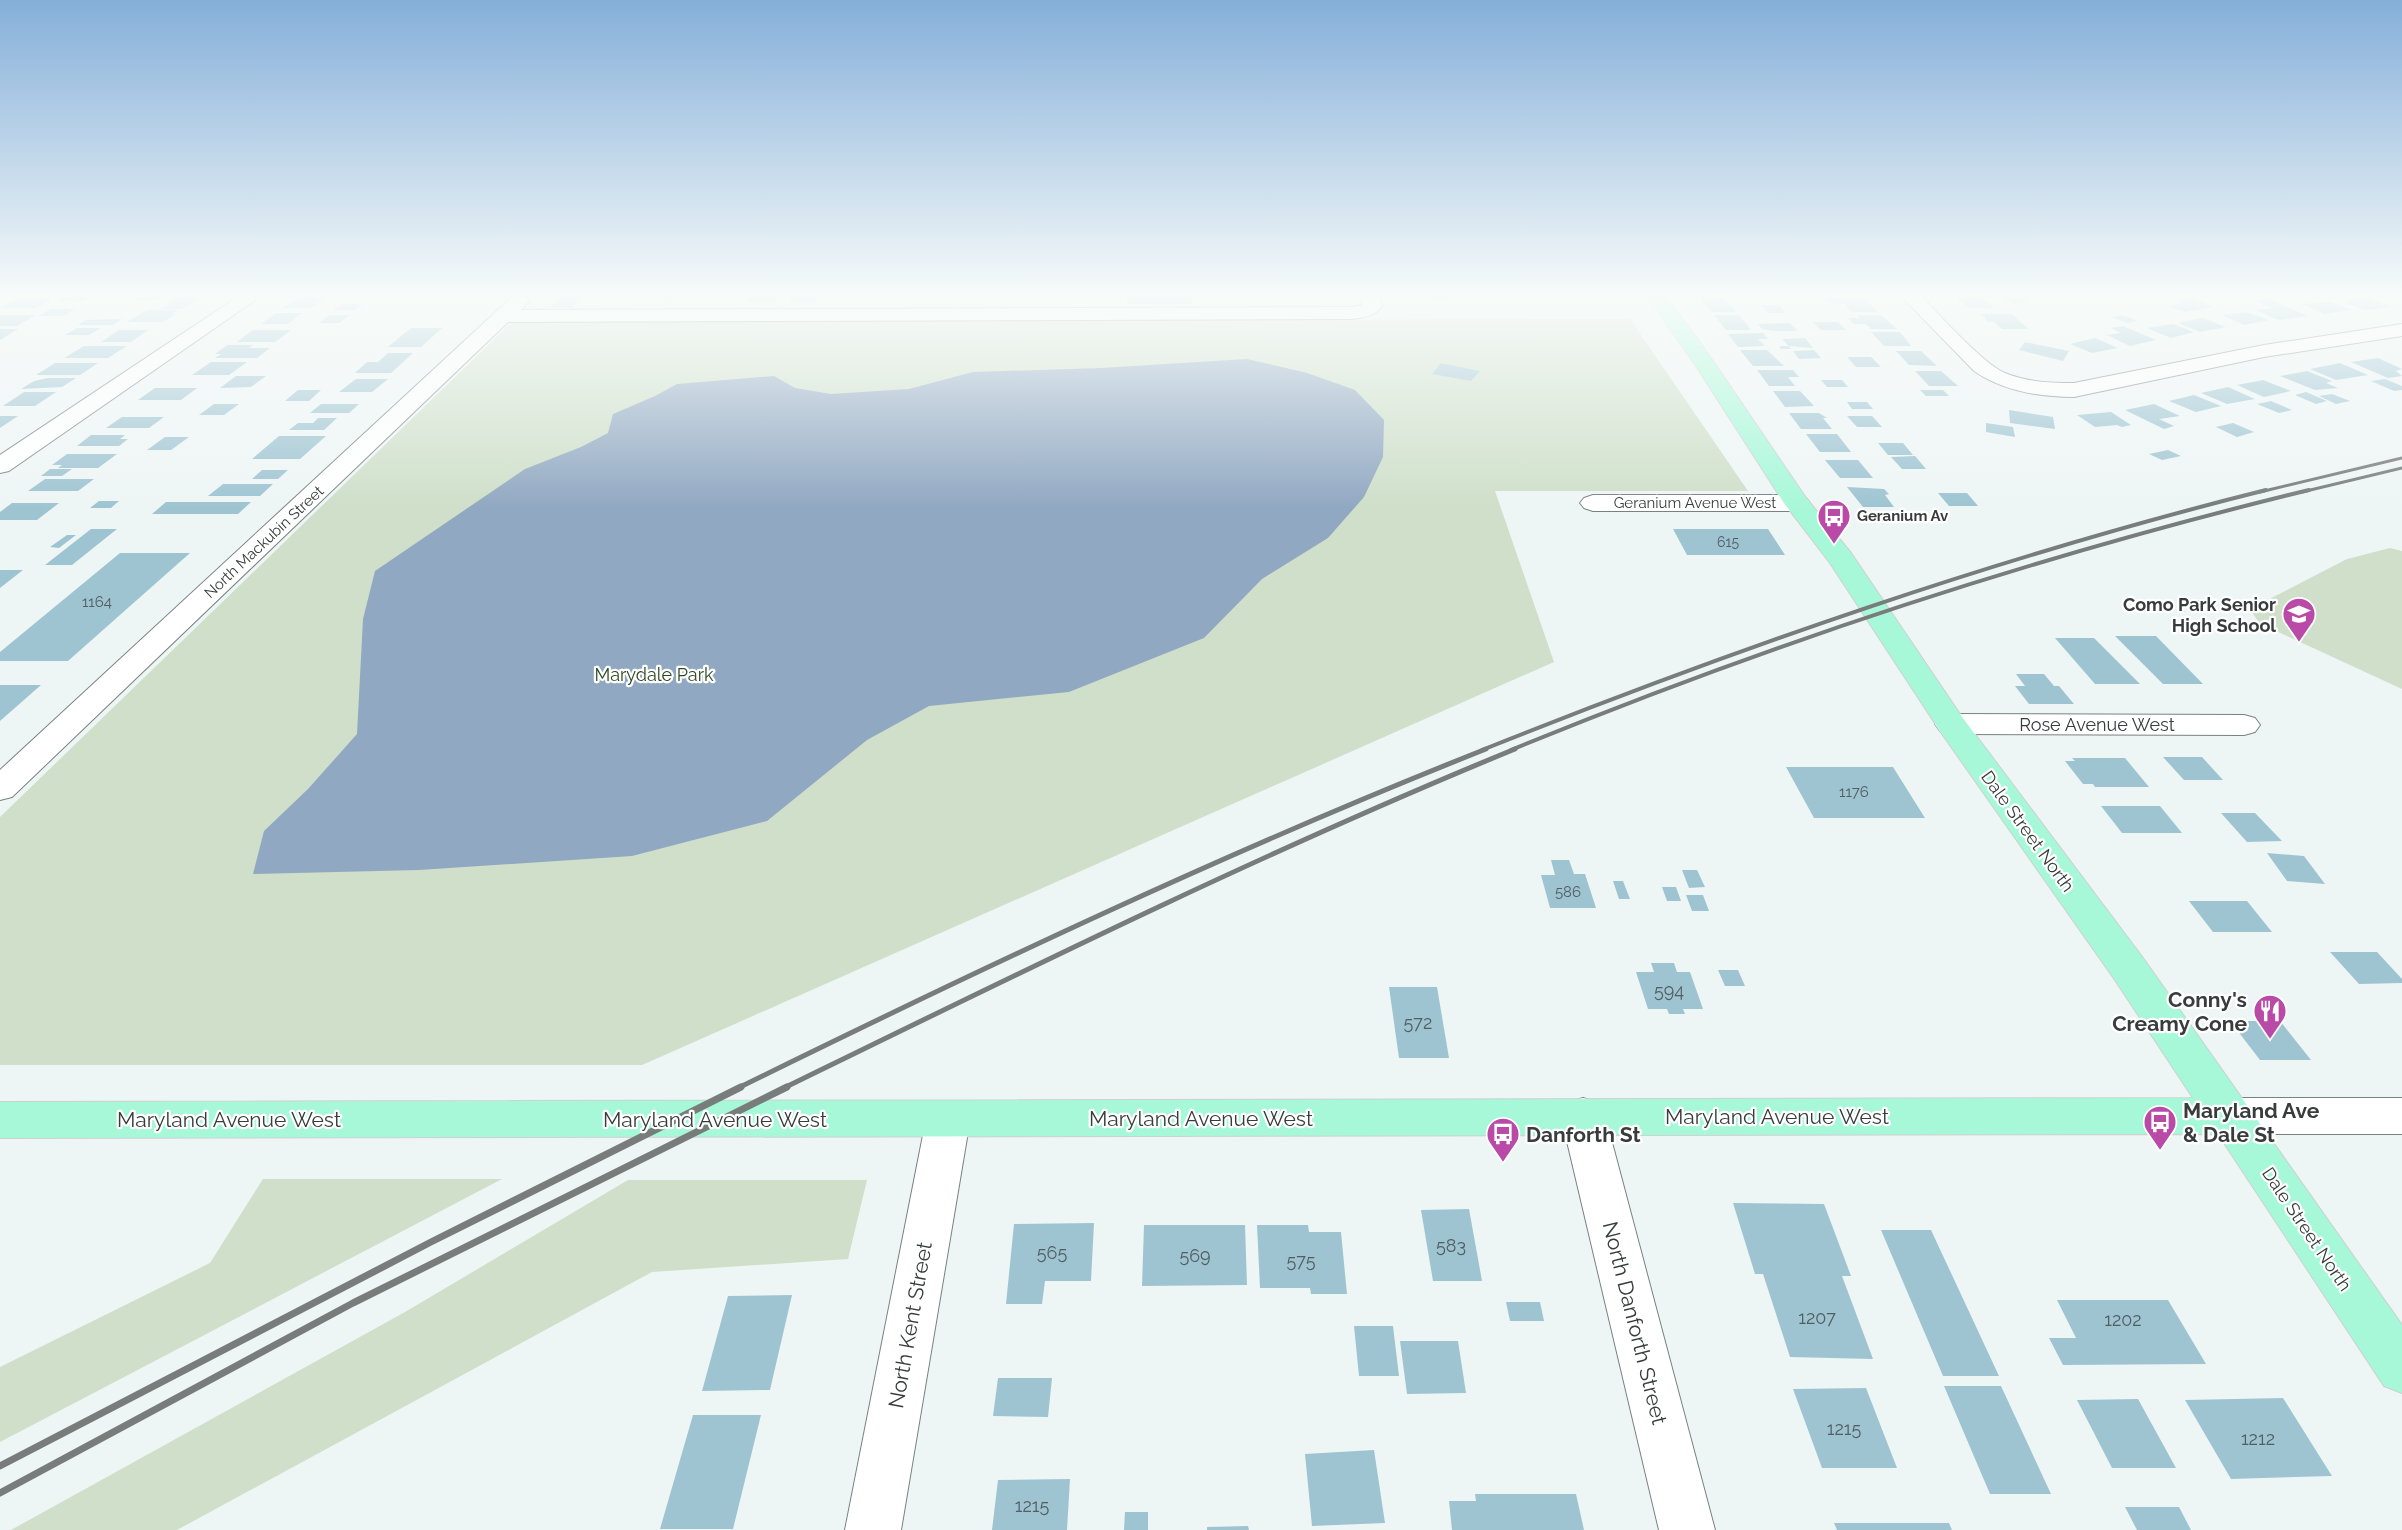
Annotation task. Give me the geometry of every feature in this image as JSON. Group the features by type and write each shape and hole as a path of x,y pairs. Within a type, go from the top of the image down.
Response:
{"main road":[{"name":"Dale Street North","path":"1706,365 1797,503 1840,559 1951,724 2129,969 2402,1368"},
{"name":"Maryland Avenue West","path":"0,1120 2229,1116"}],"street":[{"path":"0,466 149,365"},
{"name":"North Mackubin Street","path":"0,789 451,365"},
{"path":"1980,365 2010,382 2043,390 2074,390 2194,365"},
{"name":"Geranium Avenue West","path":"1593,503 1797,503"},
{"name":"Rose Avenue West","path":"1951,724 2244,725"},
{"name":"North Danforth Street","path":"1583,1116 1687,1530"},
{"name":"Maryland Avenue West","path":"2229,1116 2402,1116"},
{"name":"North Kent Street","path":"873,1530 948,1120"}],"green space":[{"name":"Marydale Park","path":"467,365 1662,365 1748,491 1495,491 1554,662 642,1065 0,1065 0,817"},
{"path":"2390,548 2402,551 2402,689 2259,623 2250,609 2347,559"},
{"path":"263,1179 502,1179 0,1442 0,1367 210,1263"},
{"path":"628,1180 867,1180 848,1259 652,1272 177,1530 11,1530 405,1312"}],"water":[{"path":"1143,365 1274,365 1307,373 1355,390 1384,420 1383,457 1364,497 1328,538 1262,579 1204,638 1069,692 929,706 867,740 767,821 632,856 419,870 253,874 264,831 308,789 357,734 363,619 375,571 525,469 581,447 608,433 613,414 677,384 774,376 795,388 831,394 909,389 973,372"}],"building":[{"path":"51,365 94,365 80,375 36,375"},
{"path":"206,365 242,365 229,375 192,375"},
{"path":"363,365 399,365 391,373 355,373"},
{"path":"1439,365 1453,365 1480,371 1471,381 1432,374"},
{"path":"1855,365 1881,367 1856,367"},
{"path":"2346,365 2368,375 2336,380 2310,369"},
{"path":"2359,365 2394,365 2402,369 2396,371 2402,376 2388,378"},
{"path":"1757,370 1793,370 1799,377 1788,377 1795,386 1769,386"},
{"path":"1915,371 1941,371 1958,386 1929,386"},
{"path":"2307,371 2332,381 2326,383 2338,388 2315,390 2280,376"},
{"path":"236,376 266,376 251,387 220,388"},
{"path":"48,378 76,378 62,387 21,389 34,381"},
{"path":"356,379 388,379 372,392 339,392"},
{"path":"2385,379 2402,386 2402,390 2394,391 2371,381"},
{"path":"1821,380 1842,380 1848,387 1827,387"},
{"path":"2263,380 2291,391 2264,397 2237,385"},
{"path":"2228,387 2255,399 2227,404 2201,393"},
{"path":"155,388 197,388 181,400 138,400"},
{"path":"298,390 321,390 309,401 285,401"},
{"path":"1920,390 1943,390 1949,396 1926,396"},
{"path":"1773,391 1800,391 1814,406 1785,407"},
{"path":"24,392 56,392 35,406 3,406"},
{"path":"2306,392 2327,401 2316,404 2295,395"},
{"path":"2332,394 2350,401 2336,404 2319,396"},
{"path":"2194,395 2221,406 2196,412 2169,401"},
{"path":"2271,401 2292,410 2279,413 2257,404"},
{"path":"1847,402 1867,402 1873,409 1852,409"},
{"path":"214,404 239,404 224,415 199,415"},
{"path":"321,404 359,404 349,413 310,413"},
{"path":"2154,404 2180,416 2159,419 2174,426 2164,429 2125,410"},
{"path":"2009,410 2053,417 2055,429 2010,423"},
{"path":"2111,412 2131,425 2095,427 2077,415"},
{"path":"1789,413 1819,413 1827,418 1823,418 1832,429 1801,429"},
{"path":"0,416 18,416 0,428"},
{"path":"1847,416 1872,416 1882,427 1857,427"},
{"path":"122,417 164,417 149,428 106,428"},
{"path":"318,418 337,418 324,430 289,430 298,423 313,423"},
{"path":"1986,423 2013,427 2015,437 1986,432"},
{"path":"2233,423 2254,432 2237,437 2216,427"},
{"path":"1806,434 1837,434 1851,452 1820,452"},
{"path":"91,435 125,435 120,439 128,439 119,446 77,446"},
{"path":"279,436 326,436 300,459 252,459"},
{"path":"165,437 189,437 171,450 147,450"},
{"path":"1878,443 1903,443 1913,455 1888,455"},
{"path":"2168,450 2181,456 2162,460 2149,454"},
{"path":"67,454 117,454 98,468 58,468 62,465 52,465"},
{"path":"1915,456 1926,469 1902,469 1891,457"},
{"path":"1825,460 1858,460 1873,478 1840,478"},
{"path":"50,469 72,469 62,476 41,476"},
{"path":"262,470 288,470 278,479 252,479"},
{"path":"45,479 94,479 78,491 28,491"},
{"path":"223,484 273,484 260,496 208,496"},
{"path":"1847,487 1884,489 1889,494 1885,495 1894,507 1863,507"},
{"path":"1938,493 1967,493 1978,506 1949,506"},
{"path":"99,501 119,501 111,508 90,508"},
{"path":"166,502 251,502 238,514 152,514"},
{"path":"12,503 59,503 37,520 0,520 0,512"},
{"path":"91,529 117,529 72,565 45,565"},
{"path":"1673,529 1768,529 1785,555 1687,555"},
{"path":"67,535 76,535 59,548 50,547"},
{"path":"120,553 190,553 68,661 0,661 0,652"},
{"path":"0,570 23,570 0,588"},
{"path":"2115,636 2156,636 2203,684 2163,684"},
{"path":"2055,638 2094,638 2140,684 2095,684"},
{"path":"2016,674 2044,674 2054,686 2059,686 2074,704 2029,704 2015,686 2025,686"},
{"path":"0,685 41,685 0,721"},
{"path":"2163,757 2202,757 2223,780 2184,780"},
{"path":"2072,758 2125,758 2149,787 2095,787 2093,784 2083,784 2065,761 2075,761"},
{"path":"1786,767 1893,767 1925,818 1814,818"},
{"path":"2101,806 2160,806 2182,833 2122,833"},
{"path":"2221,813 2255,813 2282,841 2247,842"},
{"path":"2267,853 2304,856 2325,884 2287,881"},
{"path":"1551,860 1569,860 1574,874 1585,874 1596,908 1550,908 1541,875 1555,875"},
{"path":"1682,870 1697,870 1705,887 1689,888"},
{"path":"1613,881 1623,881 1630,899 1619,899"},
{"path":"1662,887 1676,887 1681,901 1667,901"},
{"path":"1686,895 1703,895 1709,911 1692,911"},
{"path":"2189,901 2247,901 2272,932 2213,932"},
{"path":"2330,952 2377,952 2402,979 2402,983 2359,984"},
{"path":"1651,963 1674,963 1677,972 1690,972 1703,1009 1683,1009 1685,1014 1669,1014 1667,1009 1648,1009 1636,972 1654,972"},
{"path":"1718,970 1738,970 1745,986 1725,986"},
{"path":"1389,987 1437,987 1449,1058 1399,1058"},
{"name":"Conny's Creamy Cone","path":"2230,1021 2280,1021 2311,1060 2260,1060"},
{"path":"1733,1203 1824,1204 1851,1276 1842,1276 1873,1359 1790,1357 1763,1274 1755,1274"},
{"path":"1469,1209 1482,1281 1433,1281 1421,1210"},
{"path":"1094,1223 1091,1281 1045,1281 1042,1304 1006,1304 1014,1224"},
{"path":"1144,1225 1245,1225 1247,1285 1142,1286"},
{"path":"1257,1225 1308,1225 1309,1232 1341,1232 1347,1294 1311,1294 1310,1288 1260,1288"},
{"path":"1881,1230 1931,1230 1999,1376 1943,1376"},
{"path":"792,1295 770,1390 702,1391 728,1296"},
{"path":"2057,1300 2168,1300 2206,1364 2063,1365 2049,1338 2076,1338"},
{"path":"1506,1302 1540,1302 1544,1321 1510,1321"},
{"path":"1354,1326 1393,1326 1399,1376 1359,1376"},
{"path":"1400,1341 1458,1341 1466,1393 1407,1394"},
{"path":"998,1378 1052,1378 1048,1417 993,1416"},
{"path":"1944,1386 2001,1386 2051,1494 1990,1494"},
{"path":"1866,1388 1897,1468 1822,1468 1793,1389"},
{"path":"2283,1398 2332,1476 2231,1479 2185,1400"},
{"path":"2138,1399 2176,1468 2112,1468 2077,1400"},
{"path":"693,1415 761,1415 733,1529 660,1529"},
{"path":"1374,1450 1385,1523 1312,1526 1305,1454"},
{"path":"1070,1479 1067,1530 992,1530 998,1480"},
{"path":"1475,1494 1576,1494 1584,1530 1452,1530 1449,1501 1476,1501"},
{"path":"2125,1507 2179,1507 2191,1530 2137,1530"},
{"path":"1125,1512 1148,1512 1148,1530 1124,1530"},
{"path":"1834,1523 1949,1523 1952,1530 1837,1530"},
{"path":"1248,1526 1249,1530 1207,1530 1207,1527"}],"railway":[{"path":"2260,492 2402,458"},
{"path":"2302,492 2402,468"},
{"path":"1482,750 1675,676 1870,607 2066,545 2266,490"},
{"path":"1511,750 1706,674 1905,605 2106,544 2309,490"},
{"path":"738,1088 1109,911 1296,828 1486,749"},
{"path":"784,1088 1238,870 1515,749"},
{"path":"0,1466 431,1242 741,1087"},
{"path":"0,1493 353,1303 787,1087"}],"place":[{"name":"Geranium Av","path":"1834,545"},
{"name":"Como Park Senior High School","path":"2299,643"},
{"name":"Conny's Creamy Cone","path":"2270,1040"},
{"name":"Maryland Ave & Dale St","path":"2160,1151"},
{"name":"Danforth St","path":"1503,1163"}]}
